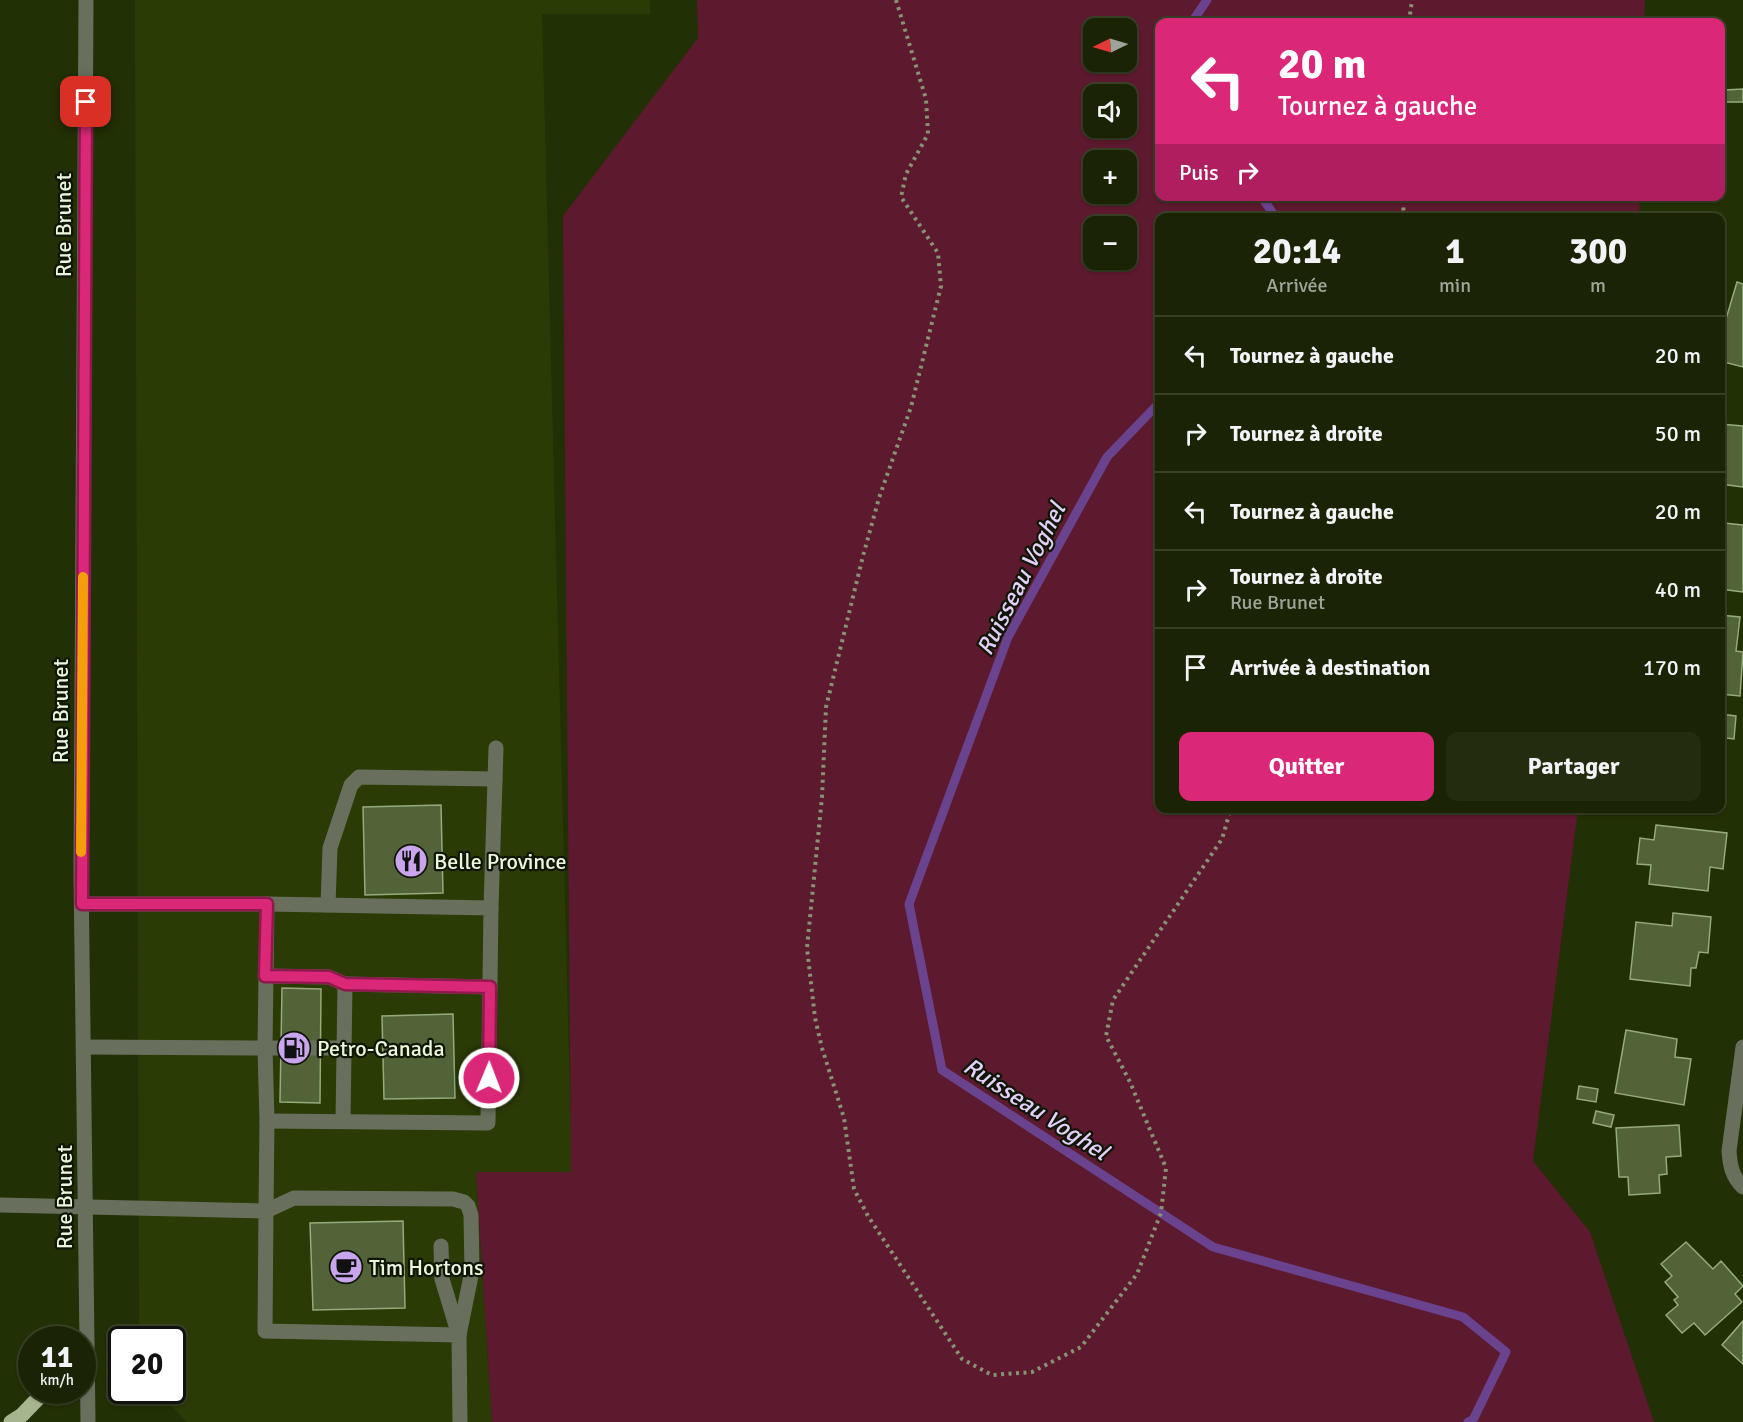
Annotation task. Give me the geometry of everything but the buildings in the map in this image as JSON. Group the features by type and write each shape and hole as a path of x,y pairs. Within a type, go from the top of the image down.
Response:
{"main road":[{"path":"12,1422 33,1404"}],"street":[{"name":"Rue Brunet","path":"85,1326 82,904 86,0"},
{"path":"267,1121 488,1123 495,748"},
{"path":"328,905 330,848 355,779 359,777 495,779"},
{"path":"82,904 267,904 491,908"},
{"path":"267,904 265,1331 459,1335"},
{"path":"265,976 329,977 345,984 490,987"},
{"path":"343,1121 345,984"},
{"path":"84,1047 343,1048"},
{"path":"1743,1047 1729,1151 1731,1168 1738,1183 1743,1187"},
{"path":"0,1205 266,1211 294,1198 453,1199 464,1202 471,1215 471,1271 459,1335 460,1422"},
{"path":"441,1245 442,1279 459,1335"},
{"name":"Rue Brunet","path":"87,1404 88,1422"}],"path":[{"path":"896,0 926,99 928,134 906,174 901,197 938,253 941,286 911,407 879,498 862,556 826,707 822,796 807,948 815,1018 844,1118 854,1189 868,1216 962,1359 992,1375 1032,1372 1081,1347 1137,1274 1161,1214 1166,1168 1130,1082 1106,1036 1113,1000 1222,839 1230,813"},
{"path":"1410,18 1412,0"}],"shaded area":[{"path":"135,0 650,0 650,14 542,14 572,1172 476,1173 492,1422 187,1422 169,1404 186,1404 186,1326 139,1326"},
{"path":"697,0 1645,0 1644,18 1155,18 1155,201 1640,201 1639,213 1155,213 1155,813 1577,813 1533,1161 1590,1232 1654,1422 492,1422 476,1172 571,1172 563,216 698,38"}],"waterway":[{"name":"Ruisseau Voghel","path":"1195,18 1207,0"},
{"name":"Ruisseau Voghel","path":"1264,201 1272,213"},
{"name":"Ruisseau Voghel","path":"1155,407 1107,457 1008,637 909,904 942,1070 1213,1247 1463,1317 1506,1352 1473,1420 1468,1422"}],"slow traffic":[{"path":"81,852 83,577"}],"place":[{"name":"Belle Province","path":"411,861"},
{"name":"Petro-Canada","path":"294,1048"},
{"name":"Tim Hortons","path":"346,1267"}],"route":[{"path":"86,102 82,904 267,904 265,976 329,977 345,984 490,987 489,1078"}]}
